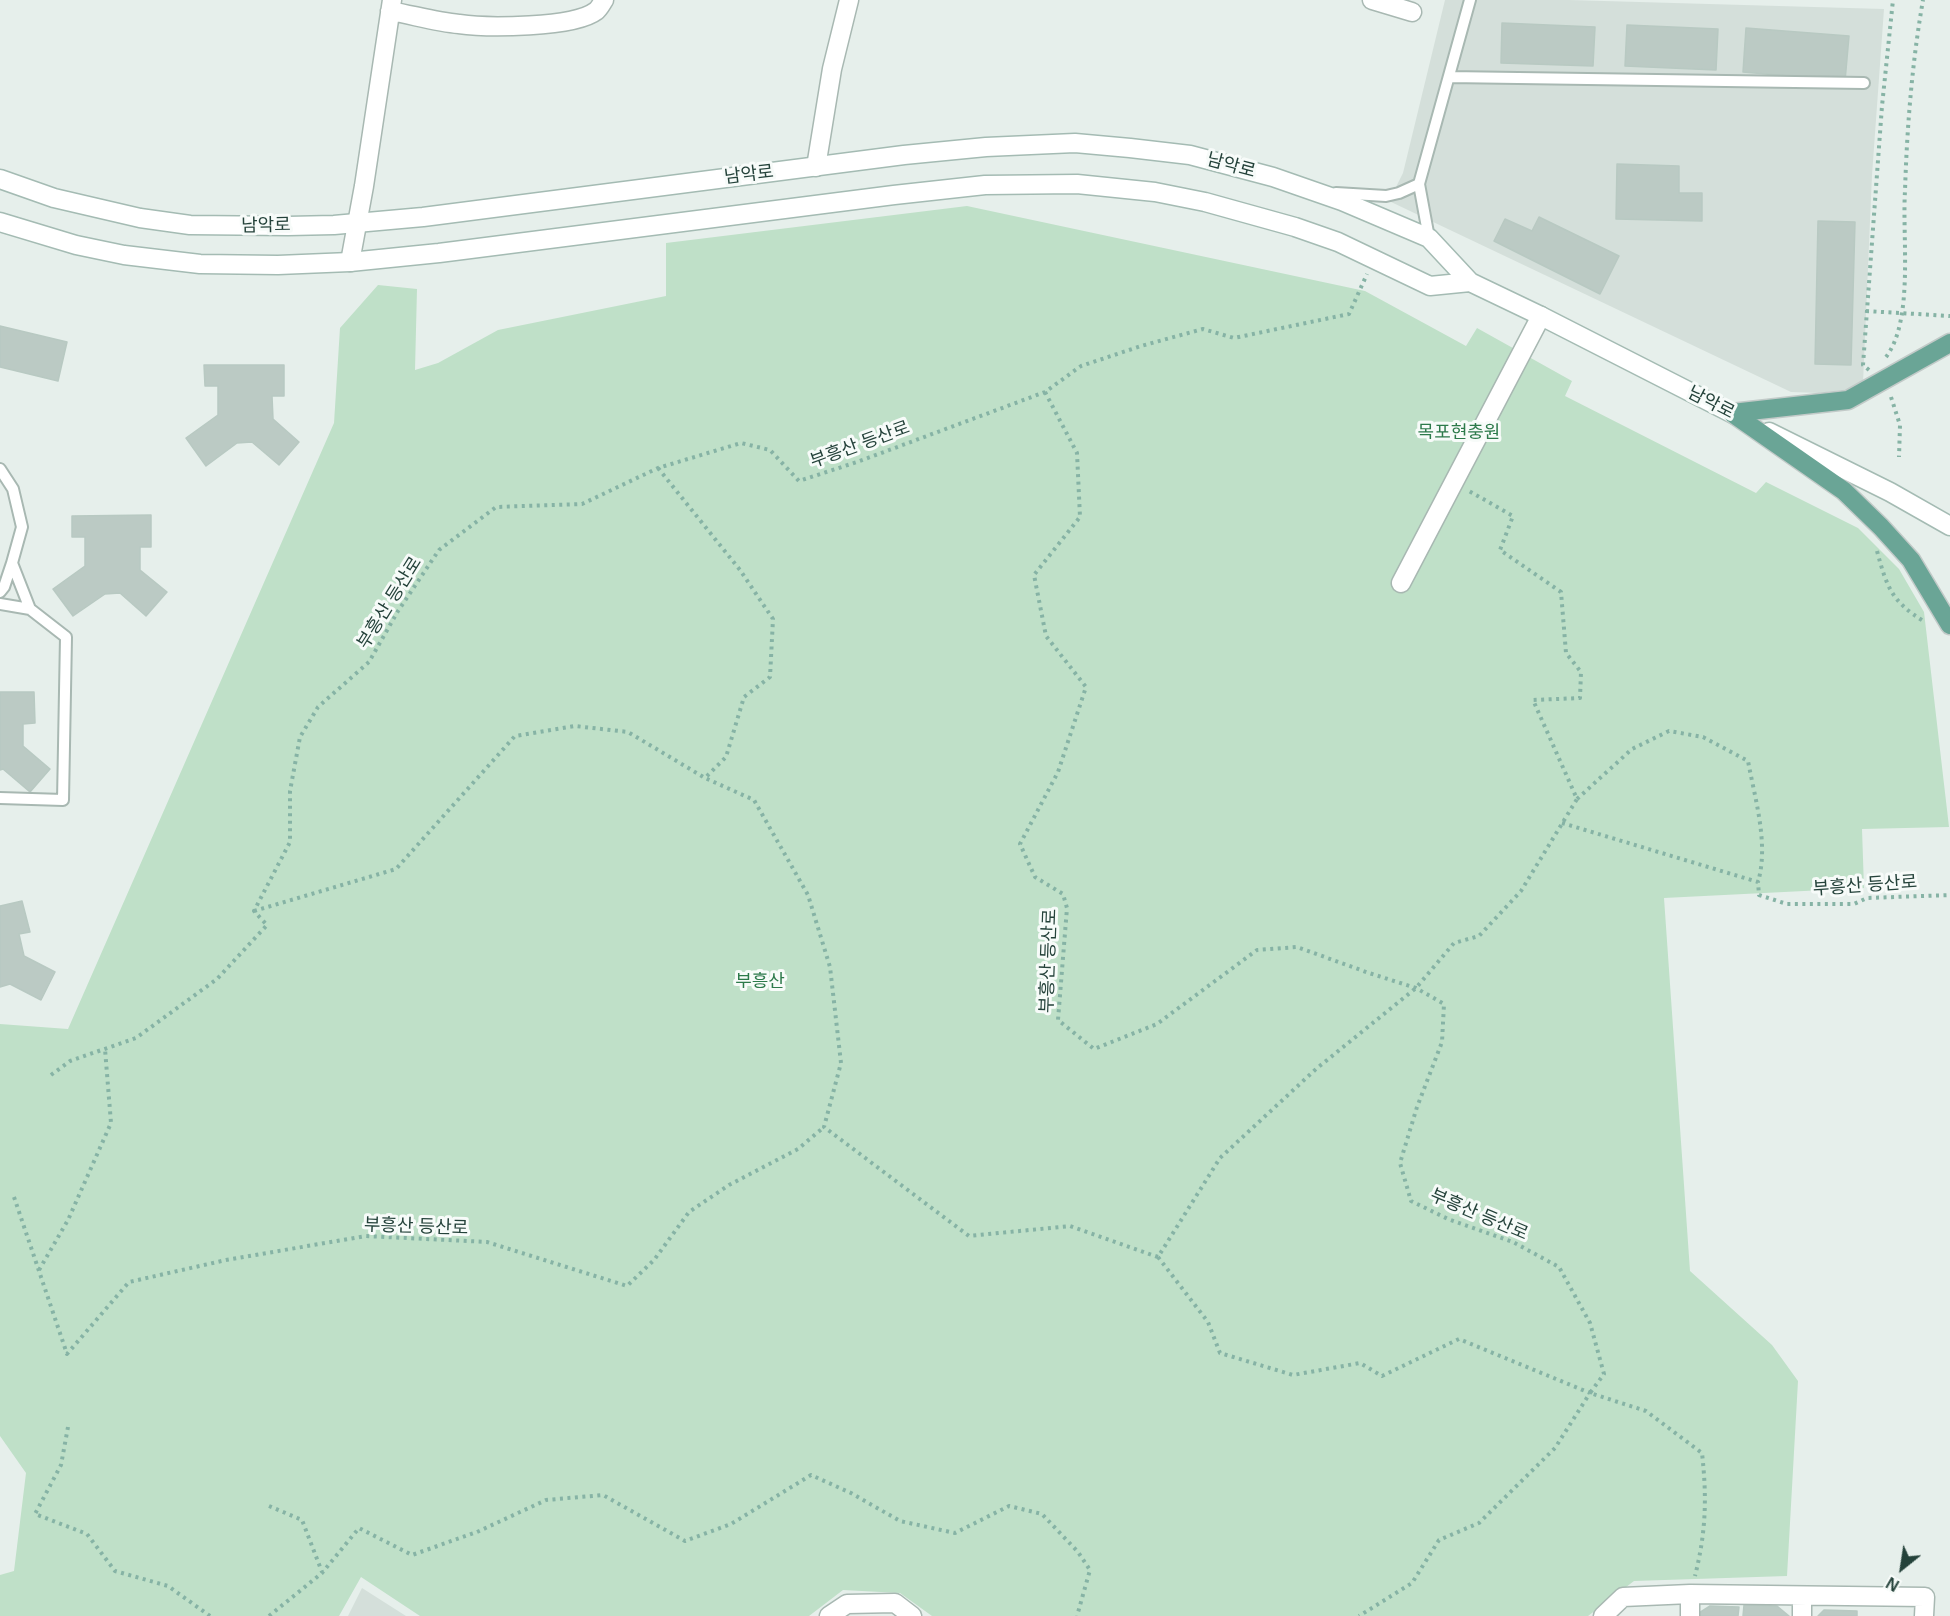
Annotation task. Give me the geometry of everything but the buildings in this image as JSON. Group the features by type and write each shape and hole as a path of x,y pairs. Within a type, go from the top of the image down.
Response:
{"main road":[{"path":"1732,413 1848,400 1950,343"},
{"path":"1732,413 1844,491 1874,519 1911,560 1950,625"}],"street":[{"path":"350,262 391,5 456,24 490,27 547,24 585,16 596,11 604,0"},
{"path":"816,167 832,69 849,0"},
{"path":"1372,0 1412,12"},
{"name":"남악로","path":"0,179 54,198 95,209 190,225 236,227 357,223 423,217 986,147 1075,143 1190,155 1273,177 1429,238 1470,282 1890,492 1950,526"},
{"name":"남악로","path":"0,222 76,245 163,261 243,266 350,262 439,253 984,185 1114,187 1205,202 1295,227 1338,242 1431,286 1470,282"},
{"path":"1401,583 1541,316"},
{"path":"1690,1594 1690,1616"},
{"path":"1603,1616 1623,1597 1690,1594 1925,1597 1924,1616"},
{"path":"1802,1597 1802,1616"},
{"path":"830,1616 847,1604 895,1603 912,1616"}],"lane":[{"path":"1429,238 1419,184 1470,0"},
{"path":"1449,77 1864,83"},
{"path":"1317,193 1386,196 1419,184"},
{"path":"0,469 13,489 22,527 4,587 0,592"},
{"path":"12,563 30,609"},
{"path":"0,604 30,609 66,637 63,800 0,798"}],"path":[{"path":"1863,365 1882,106 1893,0"},
{"path":"1881,364 1896,341 1903,307 1904,194 1909,108 1923,0"},
{"name":"부흥산 등산로","path":"254,911 290,842 290,791 300,737 318,707 369,662 398,611 440,550 496,507 582,504 658,468 741,443 770,450 799,481 857,462 1045,392 1081,366 1141,346 1203,329 1234,338 1348,314 1374,259"},
{"path":"1866,311 1950,316"},
{"path":"1872,373 1877,369"},
{"path":"1887,388 1900,425 1899,457"},
{"name":"부흥산 등산로","path":"1045,392 1077,453 1080,517 1034,574 1046,636 1086,687 1058,772 1020,844 1035,877 1063,894 1067,908 1058,1020 1094,1049 1156,1024 1257,950 1297,947 1369,974 1416,988 1444,1004 1442,1042 1417,1107 1400,1163 1411,1201 1448,1220 1513,1242 1559,1267 1590,1323 1604,1374 1555,1448 1488,1515 1479,1523 1439,1540 1412,1584 1359,1616"},
{"path":"658,468 740,570 773,619 770,677 744,697 726,757 705,778"},
{"path":"1453,482 1513,516 1500,550 1561,592 1566,653 1581,672 1580,698 1533,700 1577,799"},
{"path":"1876,546 1884,575 1894,598 1908,612 1925,622"},
{"path":"51,1075 70,1061 136,1038 217,979 267,925 254,911 396,869 515,736 575,726 628,732 705,778 754,800 808,895 830,967 841,1063 824,1127 969,1236 1070,1226 1158,1257 1208,1322 1220,1353 1293,1375 1360,1363 1382,1376 1459,1339 1590,1393 1646,1411 1702,1453 1706,1489 1703,1541 1690,1594"},
{"path":"1158,1257 1220,1158 1316,1069 1416,988 1454,943 1479,936 1521,891 1577,799 1632,749 1669,731 1703,737 1748,761 1758,815 1762,866 1758,882"},
{"name":"부흥산 등산로","path":"1562,823 1758,882 1759,895 1787,904 1854,904 1867,898 1950,895"},
{"path":"39,1270 68,1220 111,1123 105,1048"},
{"name":"부흥산 등산로","path":"14,1197 67,1354 129,1282 226,1260 366,1236 487,1242 627,1286 654,1260 689,1212 729,1185 798,1149 824,1127"},
{"path":"68,1427 62,1465 35,1514 87,1534 115,1571 168,1586 210,1616"},
{"path":"269,1616 322,1573 359,1528 412,1555 477,1532 546,1500 603,1495 685,1541 731,1524 811,1475 851,1493 900,1521 955,1533 1009,1506 1042,1514 1078,1551 1090,1570 1077,1616"},
{"path":"269,1506 302,1520 322,1573"}],"shaded area":[{"path":"1445,0 1569,0 1884,9 1872,175 1863,383 1851,389 1819,393 1791,392 1389,201 1403,173"},
{"path":"362,1588 406,1616 348,1616"}],"green space":[{"name":"부흥산","path":"967,206 1365,291 1466,346 1477,328 1572,381 1565,396 1756,493 1766,482 1858,528 1899,569 1924,612 1949,827 1862,829 1864,888 1664,898 1690,1271 1772,1345 1798,1381 1787,1576 1634,1581 1588,1616 932,1616 900,1593 843,1590 809,1616 420,1616 361,1577 339,1616 0,1616 0,1575 14,1571 26,1473 0,1436 0,1024 68,1029 334,423 340,328 378,285 417,289 415,370 438,363 498,330 666,296 666,243"}],"park label":[{"name":"목포현충원","path":"1459,433"}]}
